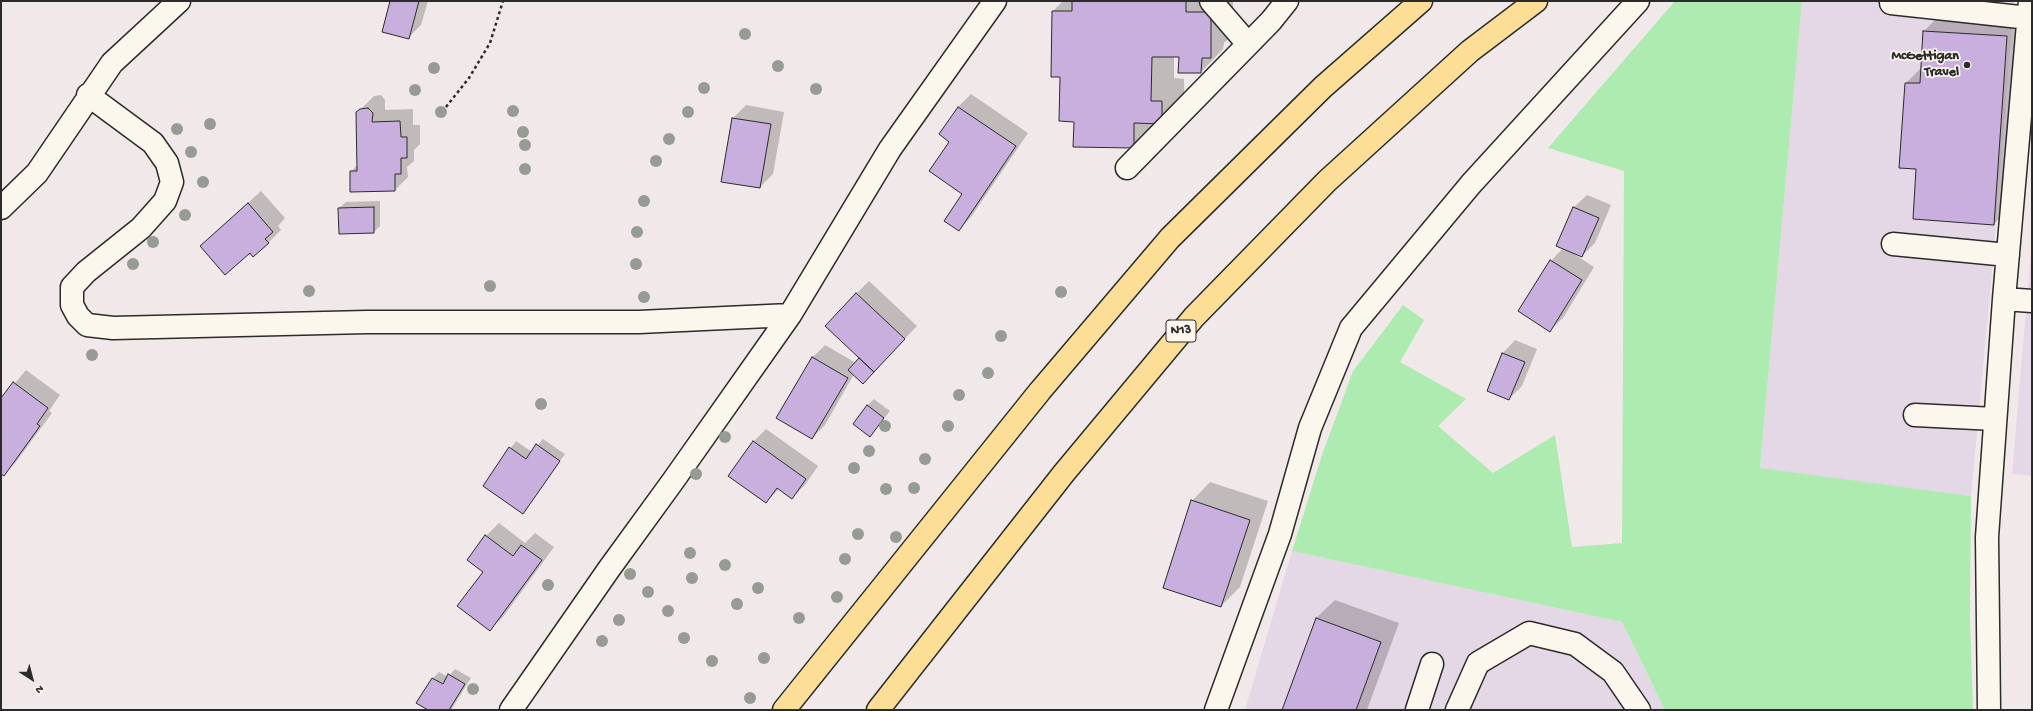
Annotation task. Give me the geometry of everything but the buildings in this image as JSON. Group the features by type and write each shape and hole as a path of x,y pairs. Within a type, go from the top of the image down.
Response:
{"highway":[{"path":"784,710 1040,391 1170,238 1323,87 1421,1"},
{"name":"N13","path":"878,710 1064,473 1194,316 1327,181 1470,51 1536,1"}],"street":[{"path":"1,208 37,173 88,95 112,63 178,1"},
{"path":"511,710 609,569 674,481 790,315 890,149 995,1"},
{"path":"1212,1 1248,44"},
{"path":"1127,168 1288,1"},
{"path":"1216,710 1280,534 1310,428 1351,328 1471,184 1638,1"},
{"path":"1891,3 2030,9 2023,192 2008,255 1987,537 1989,710"},
{"path":"88,95 153,143 167,163 172,182 165,201 141,228 86,272 72,287 72,305 78,316 87,325 113,328 367,322 639,322 790,315"},
{"path":"1893,244 2008,255"},
{"path":"2004,299 2032,301"},
{"path":"1915,415 1995,419"},
{"path":"1457,710 1478,663 1529,633 1575,644 1613,672 1639,710"},
{"path":"1418,710 1432,664"}],"path":[{"path":"446,106 469,78 490,43 503,1"}],"shaded area":[{"path":"1802,1 2014,1 1991,284 1971,496 1760,469"},
{"path":"2032,242 2032,476 2012,474"},
{"path":"1292,551 1622,622 1665,710 1245,710"}],"green space":[{"path":"1675,1 1802,1 1760,468 1971,496 1970,618 1973,710 1665,710 1622,622 1292,551 1322,455 1353,371 1403,305 1424,320 1400,362 1466,399 1438,426 1493,473 1555,435 1572,547 1622,543 1624,171 1548,148"}],"place":[{"name":"McGettigan Travel","path":"1967,65"}]}
